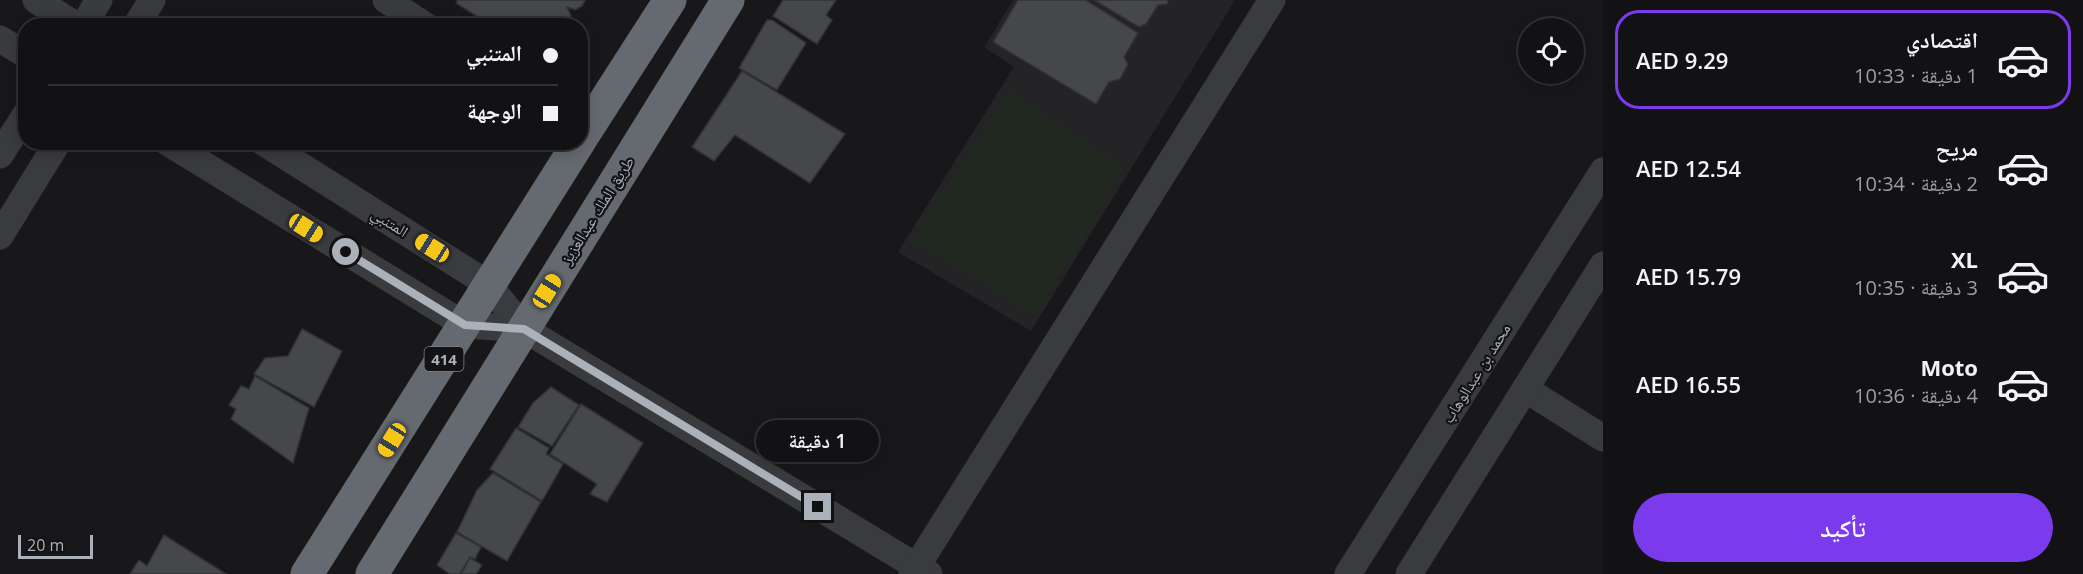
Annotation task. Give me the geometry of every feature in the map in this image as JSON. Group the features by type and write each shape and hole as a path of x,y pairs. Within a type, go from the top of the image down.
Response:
{"highway":[{"name":"414","path":"588,124 670,0"},
{"name":"طريق الملك عبدالعزيز","path":"372,574 729,0"},
{"name":"414","path":"307,574 465,325 571,150"}],"street":[{"path":"36,0 64,18"},
{"path":"88,18 99,0"},
{"path":"141,18 152,0"},
{"path":"386,0 414,18"},
{"path":"180,150 465,325 524,329 919,572 1272,0"},
{"path":"0,39 18,50"},
{"path":"0,155 18,127"},
{"path":"0,236 53,150"},
{"name":"المتنبي","path":"276,150 488,284 524,329"},
{"name":"محمد بن عبدالوهاب","path":"1348,574 1603,171"},
{"path":"1409,574 1603,265"},
{"path":"1525,389 1603,438"}],"shaded area":[{"path":"1013,0 1235,0 1031,331 898,252 1014,67 984,47"},
{"path":"1009,90 1125,168 1035,316 912,240"}],"building":[{"path":"458,0 585,0 582,6 575,10 567,7 570,18 479,18 456,3"},
{"path":"783,0 836,0 826,15 832,20 817,44 773,16"},
{"path":"1018,0 1086,0 1138,33 1124,57 1128,64 1120,79 1109,82 1096,104 993,42"},
{"path":"1094,0 1168,0 1167,4 1158,5 1146,24 1139,27"},
{"path":"767,20 772,20 806,43 777,90 739,68"},
{"path":"742,71 845,134 810,183 735,135 714,161 692,147"},
{"path":"302,329 342,351 314,407 254,374 265,358 288,356"},
{"path":"255,376 309,408 293,463 231,419 236,409 229,405 241,386 249,389"},
{"path":"551,387 579,405 552,446 518,427 533,403"},
{"path":"581,404 643,443 607,502 590,494 597,484 550,454"},
{"path":"516,428 549,448 546,454 563,464 542,501 490,469"},
{"path":"493,473 541,502 507,561 457,532 477,490"},
{"path":"456,533 481,547 475,559 470,557 460,574 450,574 437,565"},
{"path":"164,535 226,574 130,574 139,560 147,566"},
{"path":"470,558 482,565 476,574 461,574"}],"route":[{"path":"346,252 465,325 524,329 818,507"}]}
